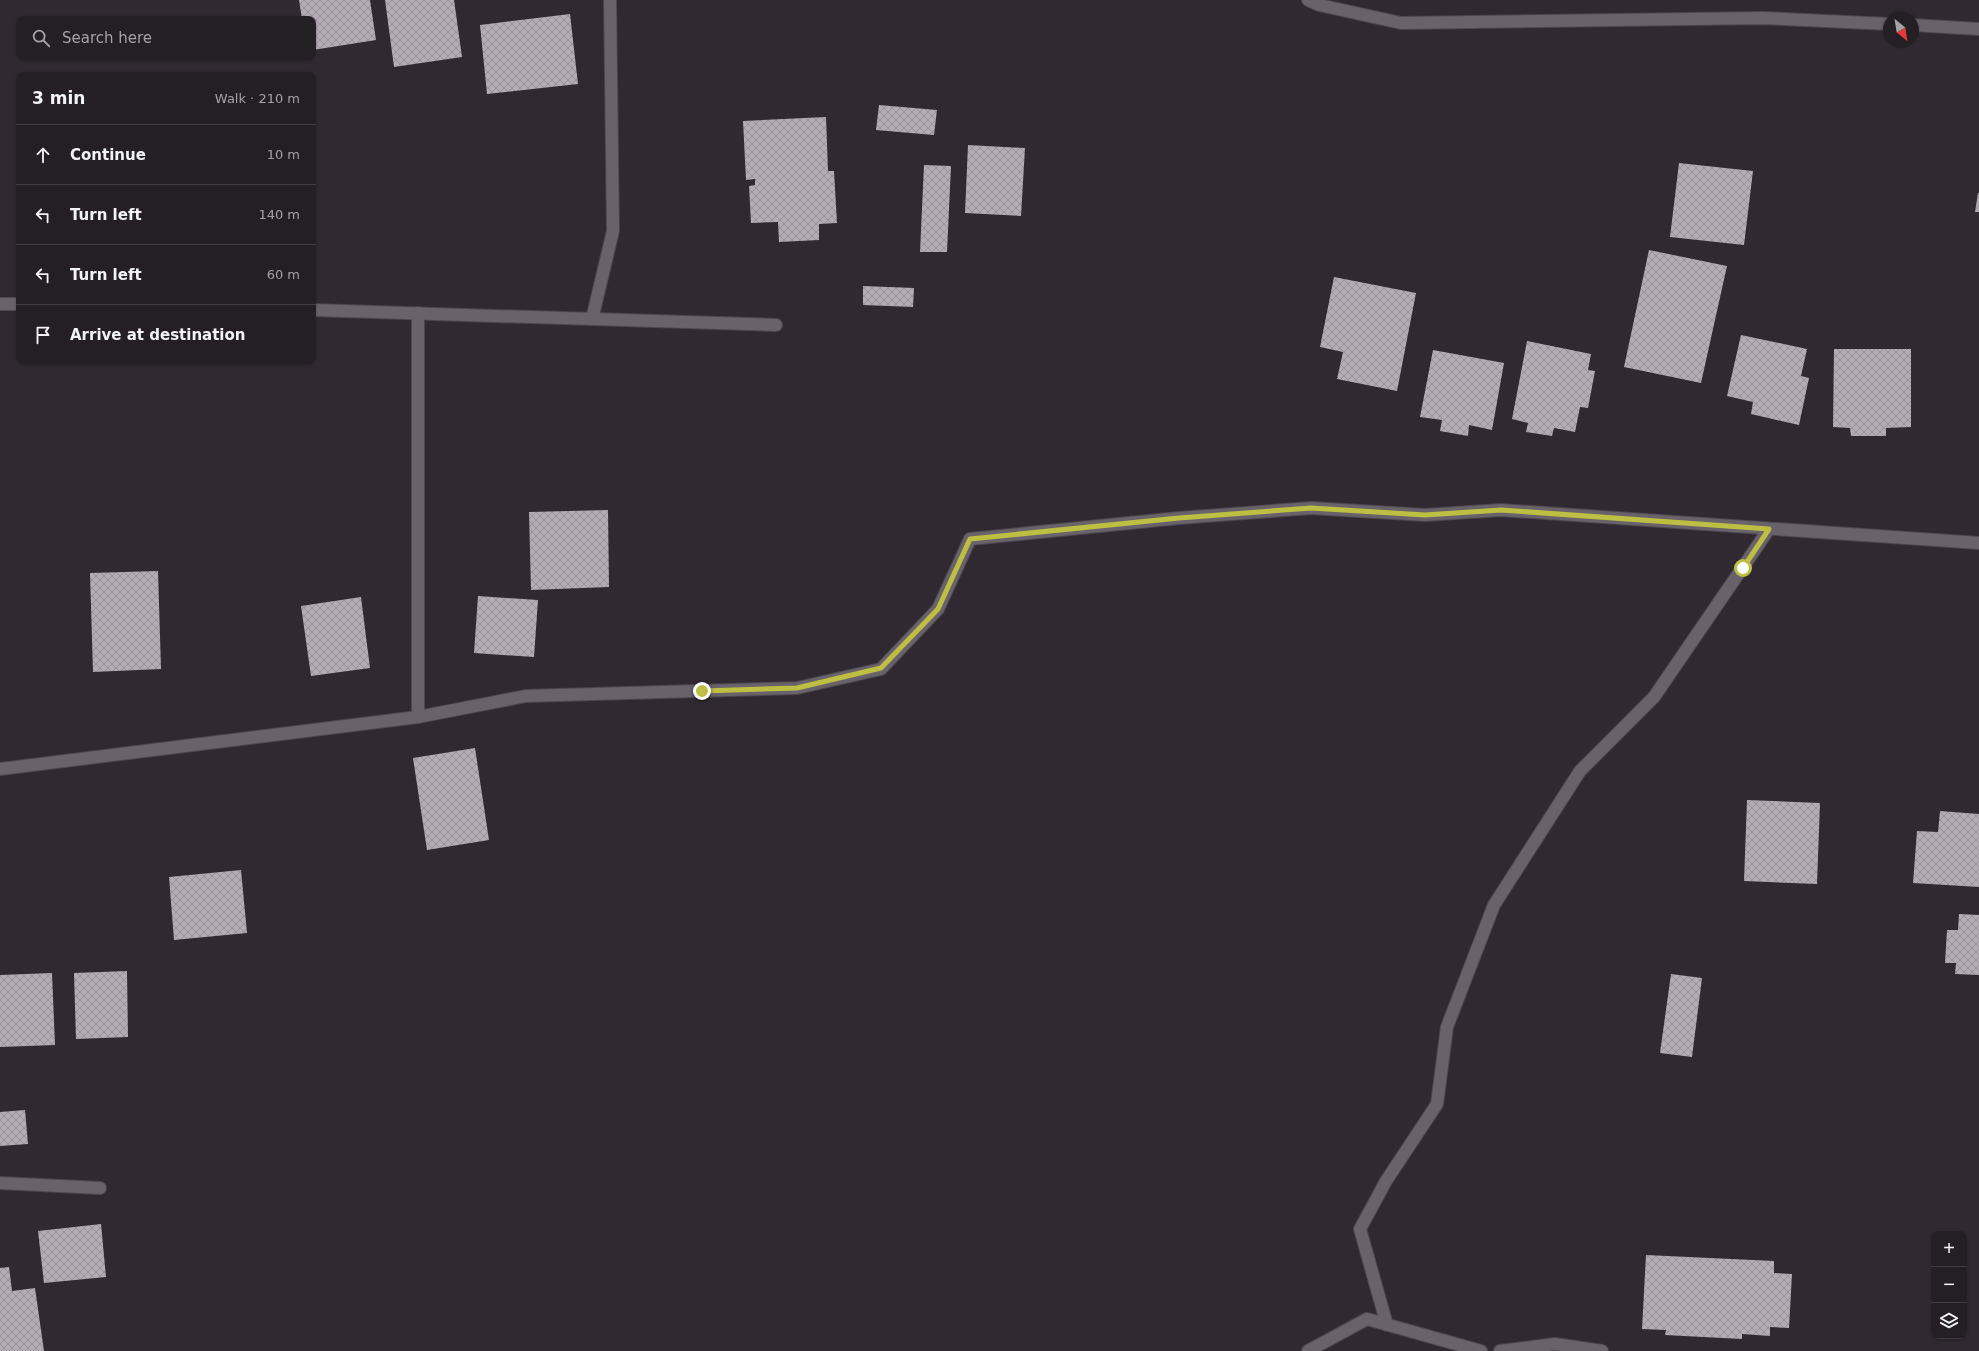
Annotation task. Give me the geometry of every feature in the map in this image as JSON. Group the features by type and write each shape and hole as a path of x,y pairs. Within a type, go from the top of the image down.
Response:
{"street":[{"path":"592,319 613,231 610,0"},
{"path":"1308,0 1319,5 1401,23 1763,18 1883,24"},
{"path":"1919,25 1979,29"},
{"path":"0,304 16,304"},
{"path":"316,310 776,325"},
{"path":"418,313 418,717"},
{"path":"0,769 418,717 526,696 797,688 881,668 938,609 970,539 1179,518 1311,508 1425,515 1501,510 1979,543"},
{"path":"1388,1325 1360,1229 1386,1181 1438,1104 1448,1027 1494,905 1580,771 1654,697 1769,529"},
{"path":"0,1182 100,1188"},
{"path":"1308,1351 1367,1320 1481,1351"},
{"path":"1500,1351 1554,1344 1602,1351"}],"building":[{"path":"299,0 370,0 376,40 316,50 316,16 302,16"},
{"path":"385,0 454,0 462,57 394,67"},
{"path":"570,14 578,84 487,94 480,25"},
{"path":"879,105 937,110 934,135 876,130"},
{"path":"826,117 828,171 834,171 837,223 819,224 819,240 779,242 778,222 751,223 749,186 755,185 755,179 746,180 743,121"},
{"path":"968,145 1025,148 1021,216 965,213"},
{"path":"1679,163 1753,171 1744,245 1670,237"},
{"path":"924,165 951,166 947,252 920,252"},
{"path":"1978,193 1979,212 1975,212"},
{"path":"1649,250 1727,266 1701,383 1624,367"},
{"path":"1334,277 1416,293 1397,391 1337,379 1343,352 1320,347"},
{"path":"863,286 914,288 913,307 863,305"},
{"path":"1741,335 1807,349 1801,376 1809,378 1799,425 1751,414 1753,402 1727,396"},
{"path":"1527,341 1591,354 1588,370 1595,371 1588,408 1580,407 1575,432 1554,428 1552,436 1526,432 1528,423 1512,419"},
{"path":"1834,349 1911,349 1911,427 1886,428 1886,436 1851,436 1850,428 1833,427"},
{"path":"1433,350 1504,363 1492,430 1469,425 1468,436 1440,431 1442,420 1420,417"},
{"path":"608,510 609,587 531,590 529,512"},
{"path":"158,571 161,669 93,672 90,573"},
{"path":"478,596 538,600 534,657 474,653"},
{"path":"361,597 370,668 311,676 301,606"},
{"path":"475,748 489,840 427,850 413,758"},
{"path":"1747,800 1820,803 1817,884 1744,881"},
{"path":"1940,811 1979,814 1979,887 1913,883 1917,831 1938,832"},
{"path":"241,870 247,933 174,940 169,877"},
{"path":"1959,914 1979,915 1979,975 1955,974 1956,963 1945,963 1947,930 1958,930"},
{"path":"127,971 128,1037 76,1039 74,973"},
{"path":"52,973 55,1045 0,1047 0,975"},
{"path":"1671,974 1702,978 1692,1057 1660,1053"},
{"path":"25,1110 28,1144 0,1146 0,1112"},
{"path":"101,1224 106,1277 44,1283 38,1231"},
{"path":"1646,1255 1774,1261 1774,1273 1792,1274 1789,1328 1770,1327 1770,1336 1742,1334 1742,1339 1665,1335 1666,1330 1642,1329"},
{"path":"9,1267 12,1291 35,1288 44,1351 0,1351 0,1268"}],"route":[{"path":"702,691 797,688 881,668 938,609 970,539 1179,518 1311,508 1425,515 1501,510 1769,529 1743,568"}]}
